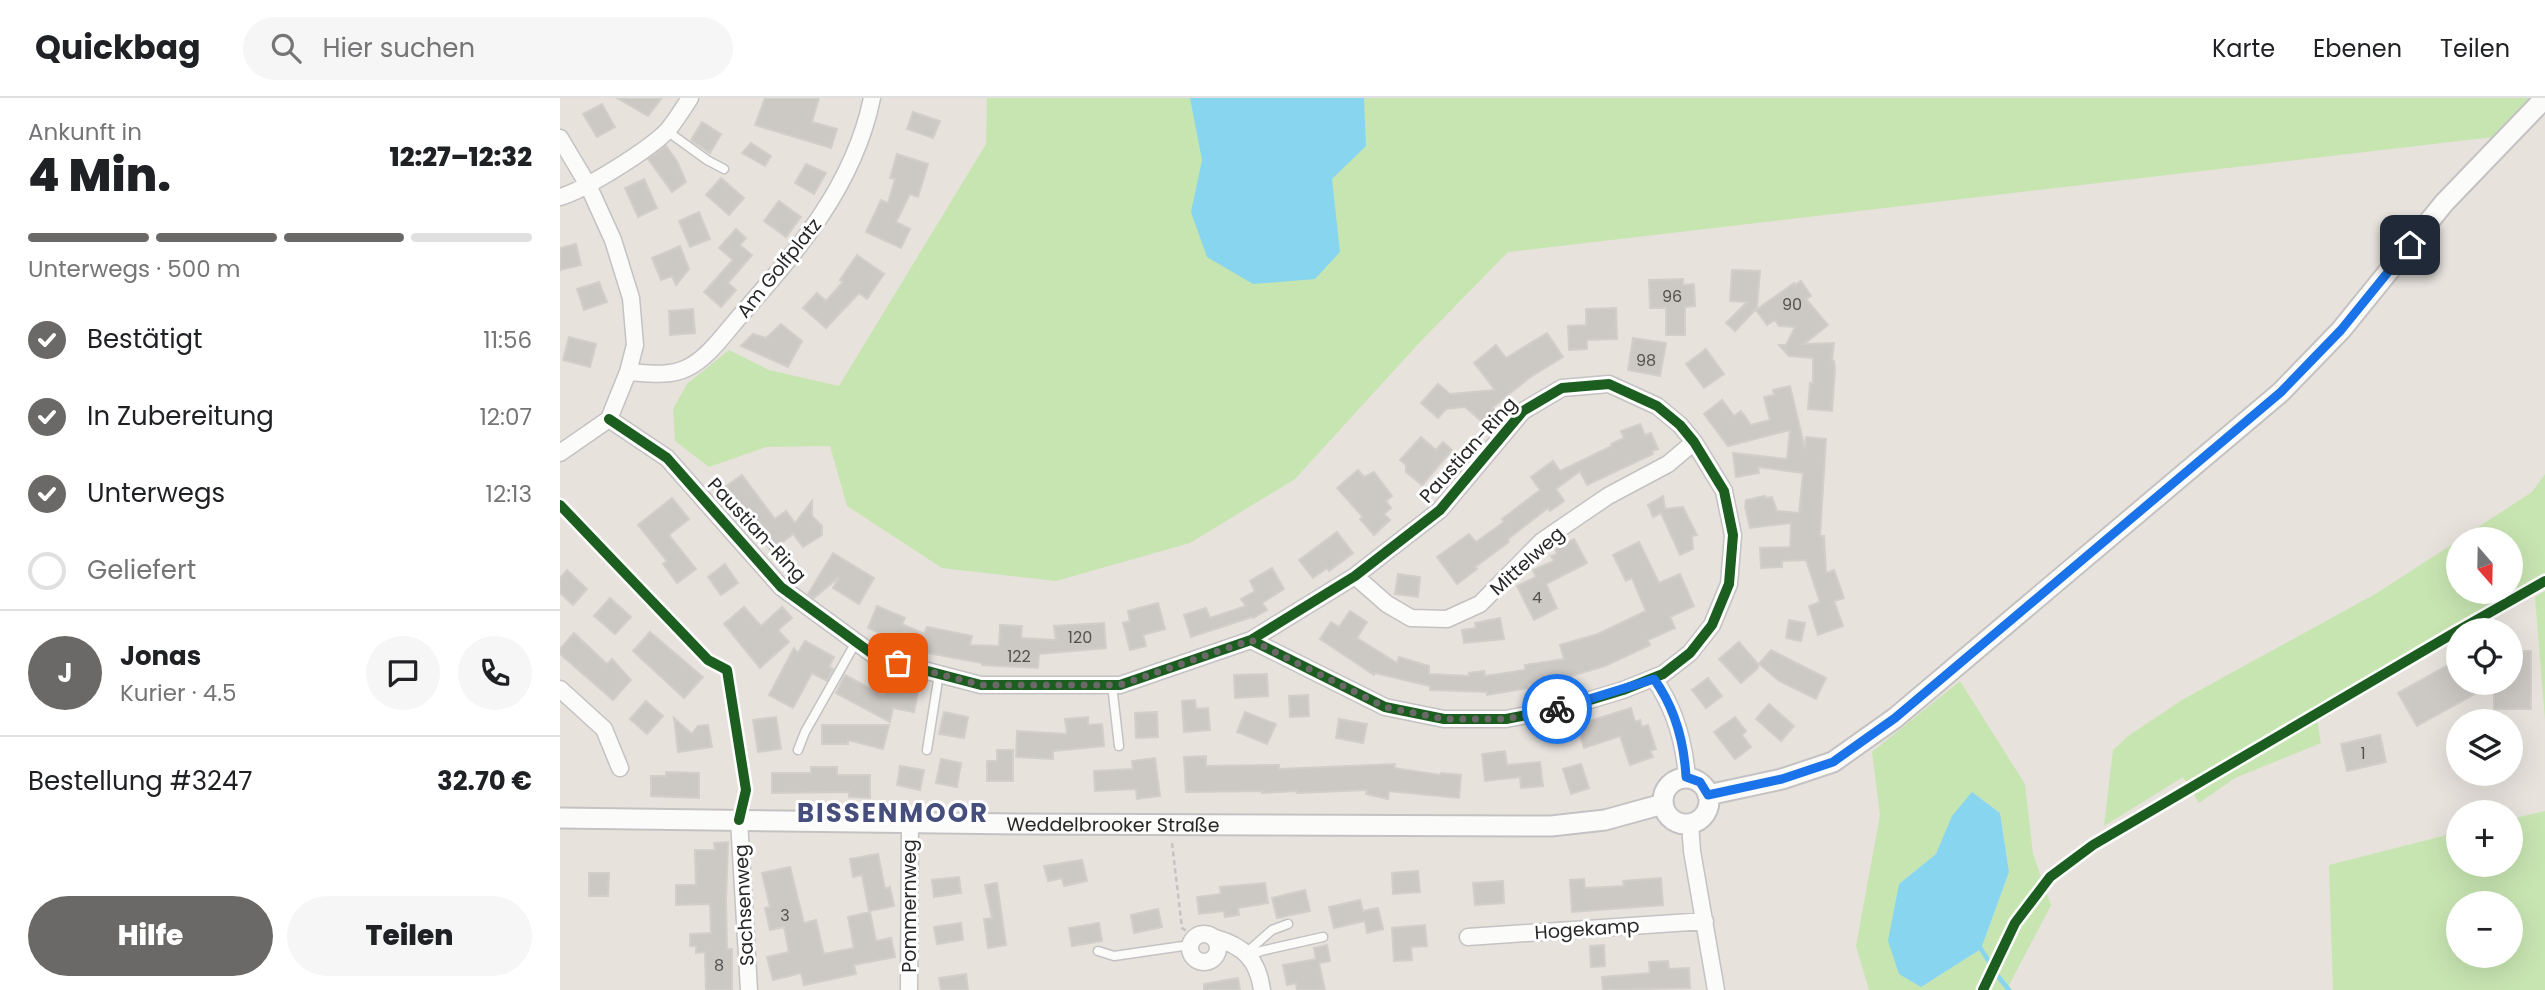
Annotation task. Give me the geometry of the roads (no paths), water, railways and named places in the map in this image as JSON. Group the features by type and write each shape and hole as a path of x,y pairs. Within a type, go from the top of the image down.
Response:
{"street":[{"path":"560,197 588,185 639,153 667,131 690,98"},
{"name":"Am Golfplatz","path":"628,372 667,373 687,368 711,349 797,251 830,202 851,162 868,117 872,98"},
{"path":"1708,795 1782,779 1833,762 1895,718 2281,392 2341,330 2444,203 2545,99"},
{"path":"560,138 588,185 613,240 631,298 635,345 628,372 609,419 560,453"},
{"name":"Paustian-Ring","path":"609,419 667,458 781,587 878,658 981,685 1120,685 1251,640 1355,576 1440,510 1523,411 1562,388 1609,384 1657,406 1695,442 1724,491 1733,534 1729,584 1712,625 1690,653 1654,679 1567,707 1506,719 1444,719 1385,707 1251,640"},
{"name":"Mittelweg","path":"1355,576 1387,604 1411,618 1447,620 1480,604 1542,541 1608,495 1668,464 1695,442"},
{"path":"1654,679 1672,708 1680,736 1686,777"},
{"path":"560,689 604,729 620,768"},
{"path":"1686,777 1700,782 1708,795 1709,802 1703,816 1690,824 1683,824 1669,817 1663,804 1668,785 1680,778 1686,777"},
{"name":"Weddelbrooker Straße","path":"560,818 1551,826 1605,820 1663,804"},
{"name":"Sachsenweg","path":"739,820 749,990"},
{"name":"Pommernweg","path":"909,821 909,990"},
{"path":"1690,824 1692,851 1716,990"},
{"name":"Hogekamp","path":"1468,937 1704,921"},
{"path":"1201,939 1231,942 1247,955 1259,973 1262,990"}],"lane":[{"path":"667,131 724,169"},
{"path":"798,750 805,732 856,642"},
{"path":"927,750 939,674"},
{"path":"1112,685 1119,746"},
{"path":"1247,955 1272,930 1288,924"},
{"path":"1247,955 1323,937"},
{"path":"1098,951 1114,956 1201,939"}],"water":[{"path":"1190,98 1364,98 1366,146 1332,179 1340,252 1315,279 1253,284 1207,257 1191,212 1202,160"},
{"path":"1972,792 2000,813 2009,872 1981,949 1921,987 1899,974 1888,941 1899,884 1936,854 1952,816"}],"waterway":[{"path":"1981,949 1993,968"},
{"path":"1993,970 2009,990"}],"district":[{"name":"BISSENMOOR","path":"893,813"}]}
